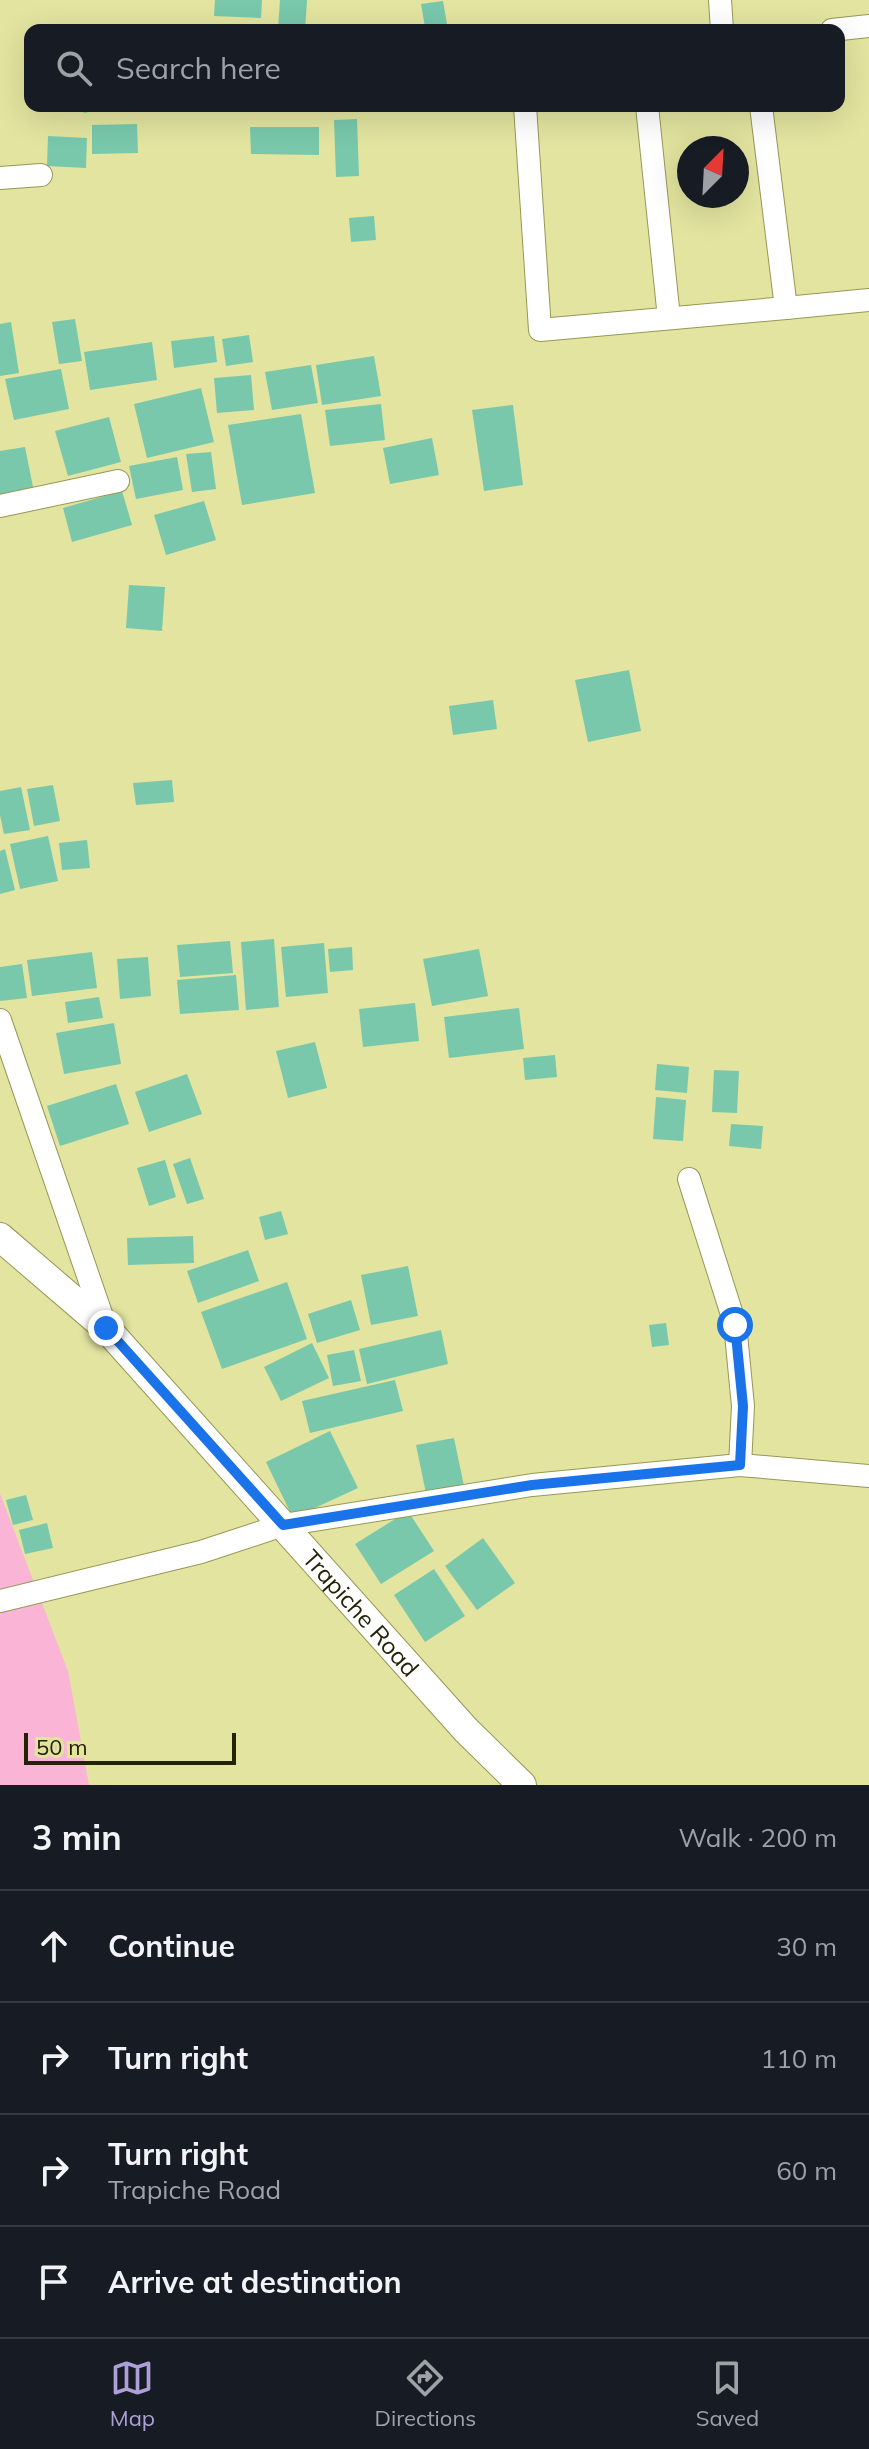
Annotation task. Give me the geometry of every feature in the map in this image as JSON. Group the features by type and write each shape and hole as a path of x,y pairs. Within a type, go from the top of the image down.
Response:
{"street":[{"path":"720,0 722,24"},
{"path":"845,29 869,26"},
{"path":"525,112 540,330 869,300"},
{"path":"648,112 669,318"},
{"path":"762,112 786,308"},
{"path":"0,178 41,175"},
{"path":"0,506 118,481"},
{"path":"0,1020 106,1328"},
{"path":"689,1179 735,1324 743,1406 740,1465"},
{"name":"Trapiche Road","path":"0,1237 106,1328 466,1730 522,1785"},
{"path":"0,1601 201,1552 283,1525 532,1485 740,1465 869,1476"}],"shaded area":[{"path":"0,1494 68,1671 89,1785 0,1785"}],"building":[{"path":"215,0 262,0 261,18 214,16"},
{"path":"280,0 307,0 305,24 278,24"},
{"path":"443,1 447,24 424,24 421,4"},
{"path":"357,119 359,176 336,177 334,120"},
{"path":"137,124 138,153 92,154 92,125"},
{"path":"250,127 319,127 319,155 251,154"},
{"path":"48,136 87,138 86,168 47,166"},
{"path":"374,216 376,240 351,242 349,218"},
{"path":"75,319 82,361 59,364 52,322"},
{"path":"11,322 19,373 0,376 0,324"},
{"path":"249,335 253,362 226,366 222,339"},
{"path":"214,336 217,362 174,368 171,341"},
{"path":"152,342 157,380 90,390 84,352"},
{"path":"374,356 381,396 322,405 316,365"},
{"path":"311,365 318,403 272,410 265,372"},
{"path":"61,369 69,409 14,420 5,379"},
{"path":"251,375 254,410 217,413 214,378"},
{"path":"201,388 214,442 147,458 134,404"},
{"path":"381,404 385,440 330,446 325,410"},
{"path":"513,405 523,485 484,491 472,410"},
{"path":"301,414 315,493 242,505 228,425"},
{"path":"109,417 121,462 68,476 55,431"},
{"path":"432,438 439,475 390,484 383,448"},
{"path":"25,447 34,492 0,497 0,451"},
{"path":"211,452 216,489 192,492 186,454"},
{"path":"177,457 183,490 136,499 129,466"},
{"path":"122,491 132,525 72,542 63,508"},
{"path":"204,501 216,540 166,555 154,515"},
{"path":"129,585 165,587 162,631 126,628"},
{"path":"629,670 641,731 588,742 575,680"},
{"path":"493,700 497,729 453,735 449,706"},
{"path":"172,780 174,802 136,805 133,783"},
{"path":"53,785 60,821 34,826 27,789"},
{"path":"21,787 30,830 4,834 0,791"},
{"path":"48,836 58,881 20,889 10,844"},
{"path":"87,840 90,868 62,870 59,843"},
{"path":"5,849 15,890 0,894 0,851"},
{"path":"274,939 279,1007 246,1010 241,942"},
{"path":"230,941 233,973 180,977 177,945"},
{"path":"324,943 328,993 286,997 281,947"},
{"path":"352,947 353,970 330,972 328,949"},
{"path":"479,949 488,996 432,1006 423,959"},
{"path":"92,952 97,988 32,996 27,960"},
{"path":"148,957 151,996 120,999 117,959"},
{"path":"22,964 27,998 0,1001 0,967"},
{"path":"236,975 239,1010 180,1014 177,980"},
{"path":"99,997 103,1018 68,1023 65,1002"},
{"path":"415,1003 419,1041 363,1047 359,1009"},
{"path":"519,1008 524,1049 449,1058 444,1017"},
{"path":"114,1023 121,1064 64,1074 56,1033"},
{"path":"315,1042 327,1088 288,1098 276,1051"},
{"path":"555,1055 557,1077 525,1080 523,1058"},
{"path":"657,1064 689,1067 687,1093 655,1090"},
{"path":"714,1070 739,1071 737,1113 712,1112"},
{"path":"187,1074 202,1114 149,1132 135,1092"},
{"path":"116,1084 129,1124 60,1146 47,1106"},
{"path":"656,1097 686,1100 683,1141 653,1139"},
{"path":"731,1124 763,1126 761,1149 729,1146"},
{"path":"190,1158 204,1199 187,1204 173,1164"},
{"path":"165,1160 176,1197 149,1206 137,1168"},
{"path":"281,1211 288,1234 265,1240 259,1217"},
{"path":"193,1236 194,1263 128,1265 127,1238"},
{"path":"248,1250 259,1281 198,1303 187,1271"},
{"path":"408,1266 418,1316 371,1325 361,1275"},
{"path":"287,1282 307,1339 222,1369 201,1312"},
{"path":"351,1300 360,1330 317,1343 308,1314"},
{"path":"666,1323 669,1345 652,1347 649,1325"},
{"path":"441,1330 448,1364 367,1384 359,1349"},
{"path":"312,1343 329,1378 281,1401 264,1367"},
{"path":"354,1350 361,1381 333,1386 327,1355"},
{"path":"395,1380 403,1411 310,1433 302,1401"},
{"path":"330,1431 358,1488 293,1518 266,1462"},
{"path":"454,1438 465,1491 427,1498 416,1445"},
{"path":"26,1495 33,1520 13,1525 6,1500"},
{"path":"408,1511 434,1551 381,1584 355,1544"},
{"path":"47,1523 53,1548 25,1554 19,1530"},
{"path":"483,1538 515,1583 477,1610 445,1566"},
{"path":"434,1569 465,1616 425,1642 394,1595"}],"route":[{"path":"106,1328 283,1525 532,1485 740,1465 743,1406 735,1325"}]}
